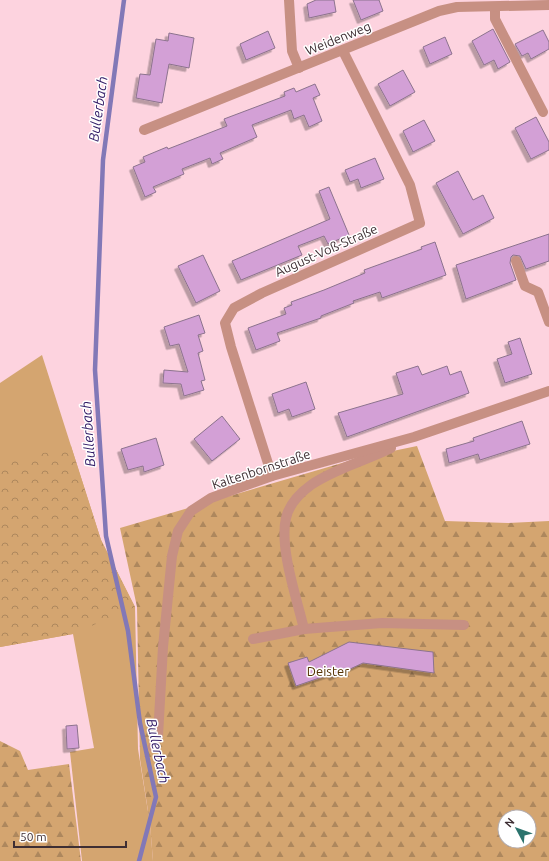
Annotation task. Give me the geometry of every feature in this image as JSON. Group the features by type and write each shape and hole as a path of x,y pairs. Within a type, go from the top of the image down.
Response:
{"street":[{"path":"289,0 292,51 299,68"},
{"name":"Weidenweg","path":"144,130 439,11 457,7 549,5"},
{"path":"495,6 495,19 543,112"},
{"name":"August-Voß-Straße","path":"272,476 231,347 225,323 234,308 262,293 420,223 410,185 343,51"},
{"path":"516,261 525,286 538,292 549,322"},
{"name":"Kaltenbornstraße","path":"153,746 158,736 163,646 172,556 178,531 191,512 211,498 272,476 414,437 549,391"},
{"path":"304,629 289,570 285,540 286,518 296,498 312,485 337,472 372,458 414,437"},
{"path":"253,639 304,629 382,623 464,625"}],"green space":[{"path":"42,355 101,540 135,607 138,749 150,824 153,861 82,861 70,752 94,748 73,634 0,647 0,383"},
{"path":"71,446 101,540 135,607 73,634 0,647 0,464"},
{"name":"Deister","path":"417,446 445,521 508,523 549,521 549,861 153,861 150,824 140,759 137,607 120,528 359,458"},
{"path":"0,741 20,751 28,770 69,764 81,861 0,861"}],"building":[{"path":"316,0 334,0 336,12 309,18 307,4"},
{"path":"353,0 379,0 383,11 361,20"},
{"path":"493,29 510,62 498,69 494,60 484,65 472,41"},
{"path":"543,30 549,42 549,49 531,59 528,53 522,56 515,44"},
{"path":"268,31 275,48 246,60 240,44"},
{"path":"169,33 194,38 189,68 169,64 162,103 136,98 140,74 150,75 156,39 168,41"},
{"path":"445,37 452,54 430,64 423,47"},
{"path":"403,70 415,92 390,106 378,84"},
{"path":"315,84 320,95 313,98 322,121 309,127 304,115 294,119 291,110 252,125 257,137 220,153 223,159 212,164 210,158 182,169 184,174 153,187 156,192 145,197 133,167 145,162 143,157 227,126 224,119 285,96 284,92 294,88 296,92"},
{"path":"536,117 549,142 549,150 531,159 515,128"},
{"path":"424,120 435,141 413,152 403,131"},
{"path":"375,158 384,179 361,188 358,179 350,182 345,170"},
{"path":"458,171 473,200 483,195 494,218 463,234 436,183"},
{"path":"329,187 349,235 328,244 324,236 298,246 302,255 241,280 232,261 330,219 319,191"},
{"path":"549,234 549,261 526,269 520,256 513,255 510,263 516,280 466,299 456,265"},
{"path":"435,242 446,275 382,298 380,292 353,301 354,303 321,316 321,318 277,333 280,341 256,350 248,328 286,314 284,308 292,305 291,302 365,273 364,270 422,249 421,247"},
{"path":"203,255 220,291 196,303 178,266"},
{"path":"199,315 205,333 198,335 203,351 198,353 205,380 201,381 204,390 184,396 181,384 163,383 164,370 188,372 179,344 170,346 164,327"},
{"path":"520,338 532,374 505,383 497,359 512,354 508,342"},
{"path":"418,366 422,375 447,366 450,375 461,371 469,393 347,437 338,413 403,394 396,373"},
{"path":"306,382 315,409 292,417 289,409 278,413 272,394"},
{"path":"222,416 240,439 212,461 194,439"},
{"path":"522,421 530,444 480,460 478,454 449,463 446,449 474,441 473,438"},
{"path":"156,438 164,465 144,472 143,466 128,470 121,449"},
{"path":"349,642 433,652 434,673 363,663 333,677 331,674 296,686 288,663 307,657 309,662"},
{"path":"77,725 79,748 67,749 66,726"}],"waterway":[{"name":"Bullerbach","path":"124,0 103,160 95,370 106,536 128,631 140,723 156,797 139,861"}]}
